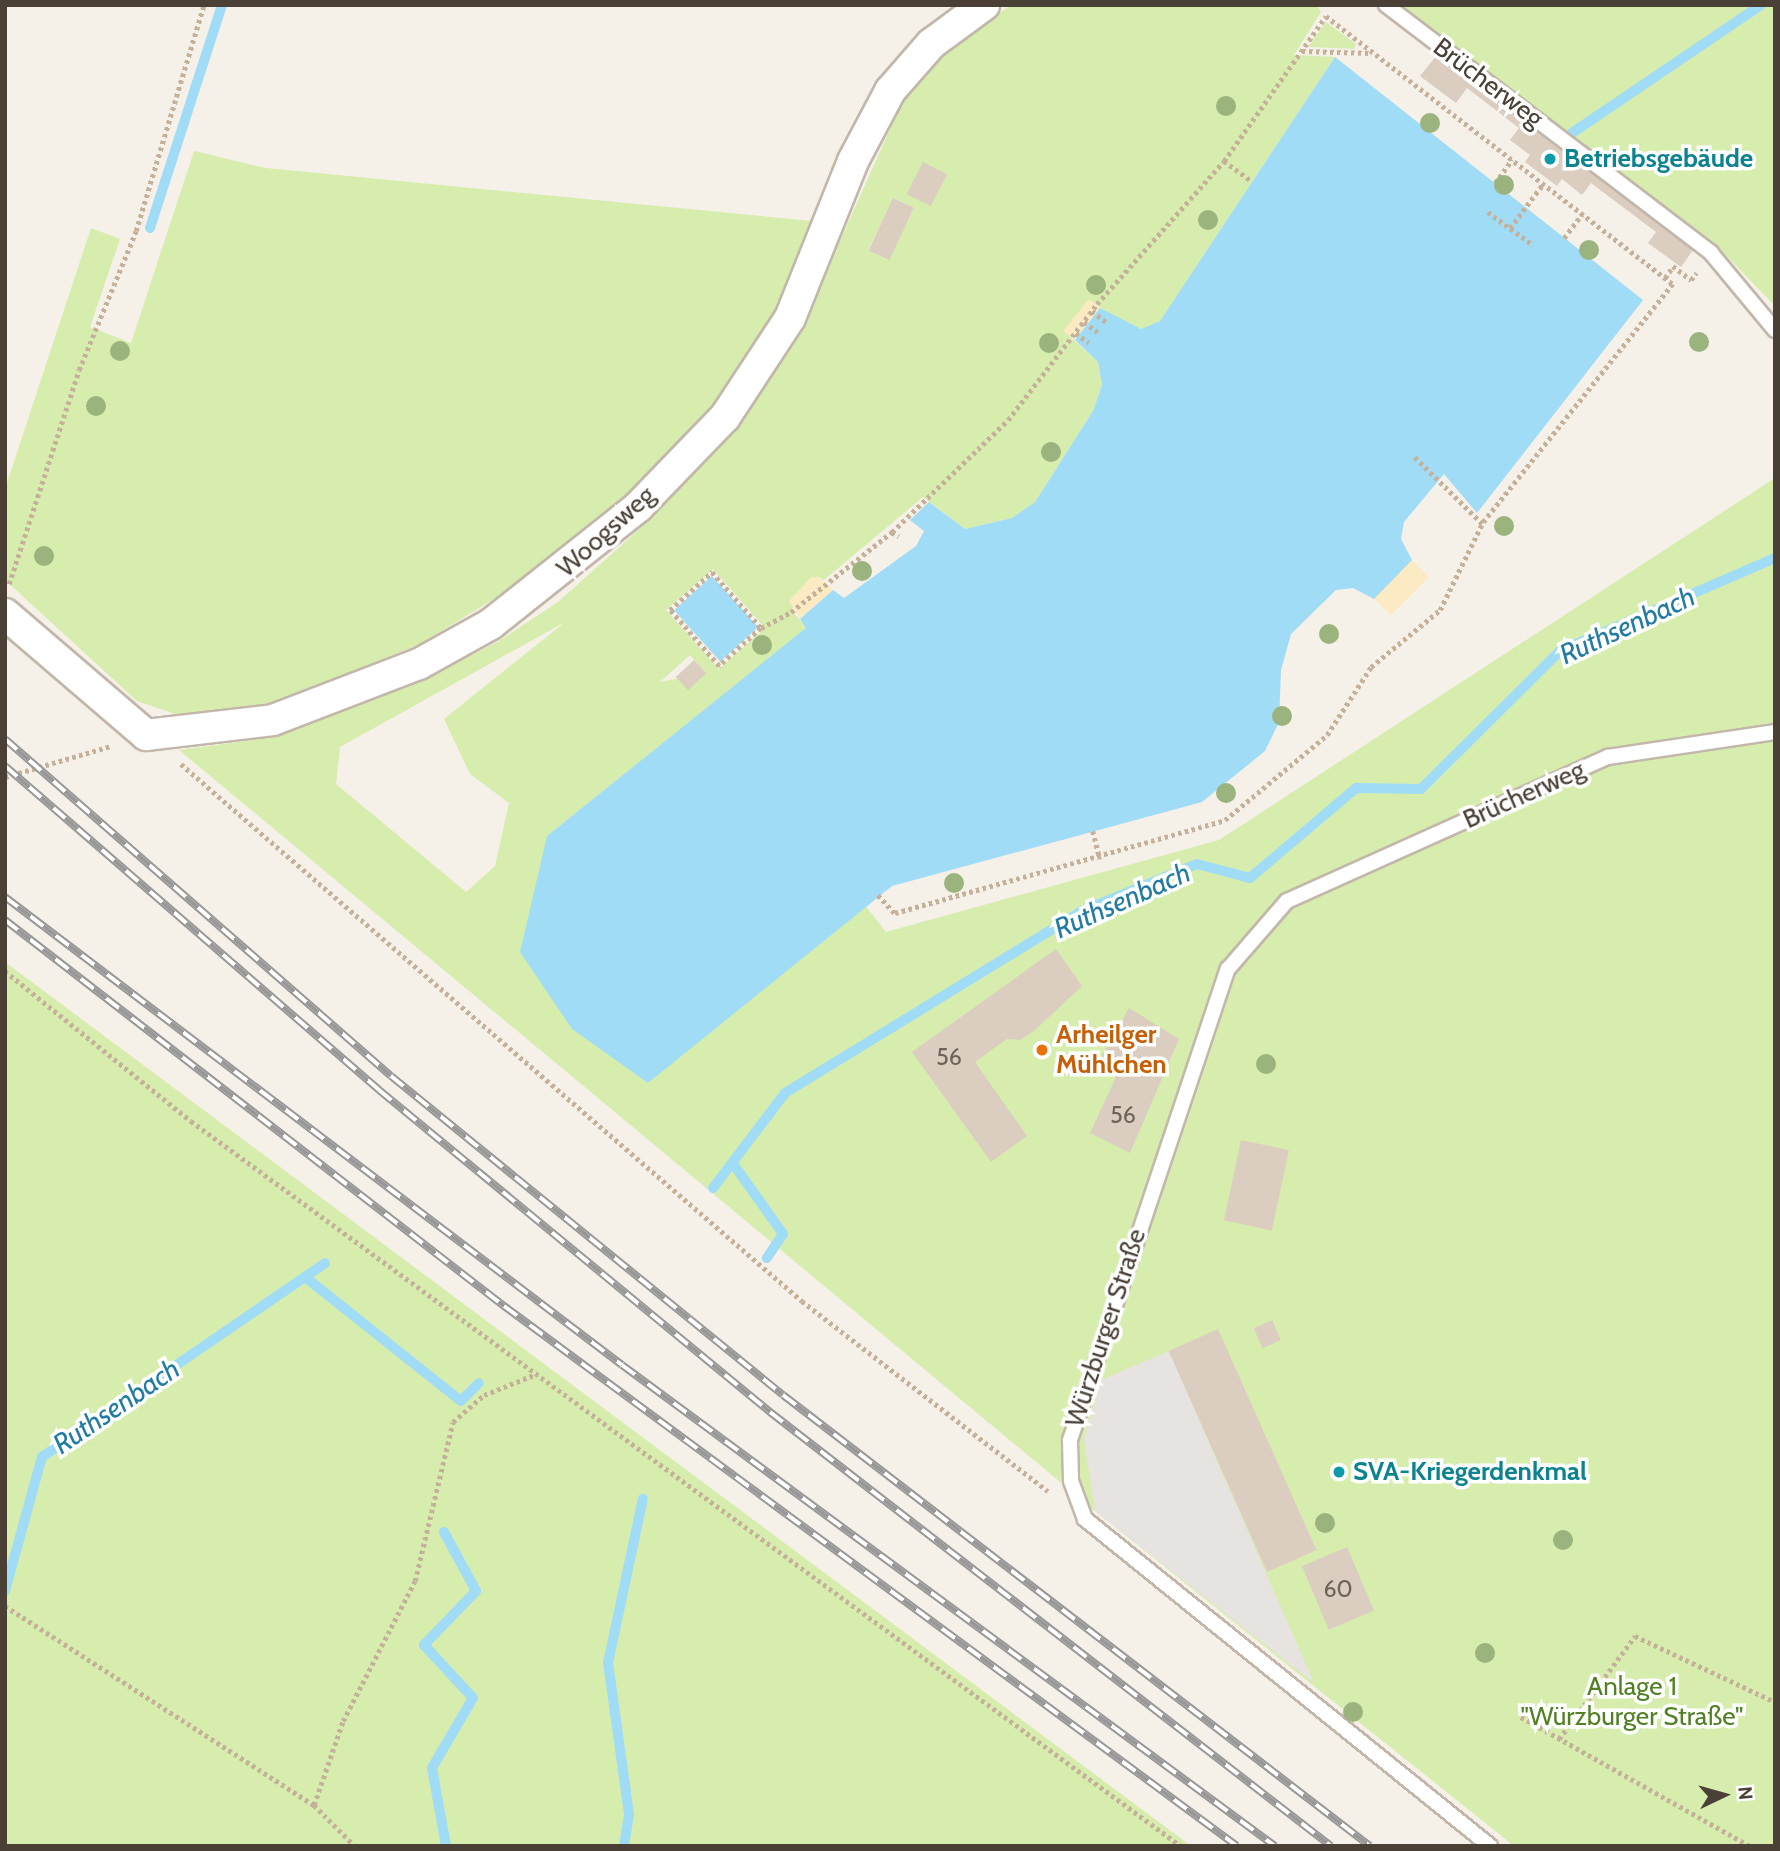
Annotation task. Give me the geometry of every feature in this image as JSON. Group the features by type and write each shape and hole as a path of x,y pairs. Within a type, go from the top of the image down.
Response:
{"street":[{"name":"Woogsweg","path":"146,734 272,720 419,664 535,593 638,507 725,417 790,318 853,161 890,91 931,44 984,5"},
{"path":"5,614 146,734"}],"lane":[{"name":"Brücherweg","path":"1386,5 1712,253 1775,330"},
{"name":"Brücherweg","path":"1287,901 1608,757 1775,732"},
{"name":"Würzburger Straße","path":"1085,1519 1071,1481 1070,1440 1135,1238 1228,969 1287,901"},
{"path":"1085,1519 1490,1846"}],"path":[{"path":"5,597 79,370 136,231 204,5"},
{"path":"761,628 712,572 670,610 719,666 761,628 792,612 892,532 1008,420 1092,311 1224,161 1326,16 1673,284 1482,524 1440,610 1371,667 1327,735 1224,820 1100,859 895,913 878,895"},
{"path":"1302,51 1373,53"},
{"path":"1495,183 1512,160"},
{"path":"1224,161 1252,181"},
{"path":"1510,228 1543,184"},
{"path":"1489,212 1533,246"},
{"path":"1564,238 1582,214"},
{"path":"1664,278 1674,266 1678,270"},
{"path":"1092,311 1106,322"},
{"path":"1084,322 1098,332"},
{"path":"1076,333 1089,343"},
{"path":"1414,457 1482,524"},
{"path":"917,509 922,515"},
{"path":"892,532 899,536"},
{"path":"5,777 146,734 802,1301 1085,1519"},
{"path":"1093,831 1100,859"},
{"path":"5,971 191,1121 1181,1846"},
{"path":"314,1805 342,1721 415,1581 453,1422 484,1395 535,1375"},
{"path":"5,1605 21,1620 19,1615 314,1805 355,1846"},
{"path":"1559,1739 1635,1636 1775,1702"},
{"path":"1521,1717 1750,1846"}],"green space":[{"name":"Anlage 1 \"Würzburger Straße\"","path":"1012,5 1317,5 1321,12 1294,55 1335,57 1160,321 1141,329 1127,325 1089,300 1065,332 1098,362 1102,384 1093,411 1035,502 1012,518 965,529 923,497 824,580 819,577 791,610 807,628 547,836 648,1083 864,904 886,932 1219,840 1775,478 1775,1846 1514,1846 1095,1511 179,750 274,737 426,679 499,641 558,602 644,525 624,500 535,574 418,645 278,701 215,716 178,715 137,701 5,580 5,489 91,228 120,239 90,327 131,343 194,151 266,168 812,221 777,313 751,358 775,371 796,339 904,98 964,34","holes":["894,198 914,208 888,260 868,250","713,569 765,628 719,669 666,610","565,622 444,719 470,774 509,803 495,866 466,892 336,784 340,747","690,655 705,673 660,682"]},
{"path":"1401,5 1775,5 1775,306 1713,242"},
{"path":"1326,22 1356,44 1354,49 1308,47"},
{"path":"5,962 1191,1846 5,1846"}],"sand":[{"path":"1089,299 1100,308 1074,340 1063,331"},
{"path":"1412,560 1429,577 1391,615 1374,598"},
{"path":"811,577 819,577 833,590 800,619 789,601"}],"shaded area":[{"path":"1169,1351 1314,1683 1095,1511 1084,1439 1101,1380"}],"water":[{"path":"1335,57 1643,300 1477,513 1444,474 1404,522 1401,539 1412,560 1374,599 1353,588 1336,590 1291,634 1281,670 1279,722 1265,751 1202,802 892,886 648,1083 572,1029 520,952 547,836 806,628 800,619 833,590 844,598 916,546 924,531 910,520 929,502 965,529 1012,518 1035,502 1093,411 1102,385 1098,362 1075,340 1100,308 1141,329 1160,321"},
{"path":"712,576 758,627 720,661 674,610"}],"building":[{"name":"Betriebsgebäude","path":"1436,56 1693,250 1681,267 1648,243 1656,232 1591,183 1582,195 1562,179 1557,186 1525,162 1530,155 1510,140 1519,128 1467,88 1456,103 1420,76"},
{"path":"923,162 947,174 931,206 907,194"},
{"path":"893,198 914,208 889,260 868,251"},
{"path":"694,660 706,673 688,690 676,677"},
{"path":"1056,949 1082,986 1035,1030 1020,1040 1007,1039 975,1062 1027,1136 991,1162 912,1052"},
{"path":"1129,1008 1179,1039 1130,1153 1090,1133 1116,1077 1097,1064"},
{"path":"1241,1140 1289,1150 1272,1230 1224,1220"},
{"path":"1272,1320 1281,1340 1263,1348 1254,1328"},
{"path":"1218,1329 1316,1550 1267,1572 1169,1351"},
{"path":"1347,1547 1374,1611 1329,1630 1302,1566"}],"waterway":[{"path":"150,228 222,5"},
{"path":"1572,133 1761,5"},
{"name":"Ruthsenbach","path":"713,1188 785,1093 1080,912 1197,864 1250,878 1356,788 1421,789 1560,651 1775,558"},
{"name":"Ruthsenbach","path":"734,1165 783,1234 767,1258"},
{"name":"Ruthsenbach","path":"5,1591 42,1457 325,1263"},
{"name":"Ruthsenbach","path":"305,1277 461,1401 479,1383"},
{"path":"624,1846 629,1814 608,1663 643,1499"},
{"name":"Ruthsenbach","path":"444,1532 476,1591 424,1645 473,1698 432,1768 446,1846"}],"railway":[{"path":"5,739 391,1076 783,1395 1370,1846"},
{"path":"5,766 379,1090 770,1412 1331,1846"},
{"path":"5,897 622,1365 1275,1846"},
{"path":"5,920 504,1306 1237,1846"}],"place":[{"name":"Betriebsgebäude","path":"1550,159"},
{"name":"Arheilger Mühlchen","path":"1042,1050"},
{"name":"SVA-Kriegerdenkmal","path":"1339,1472"}]}
